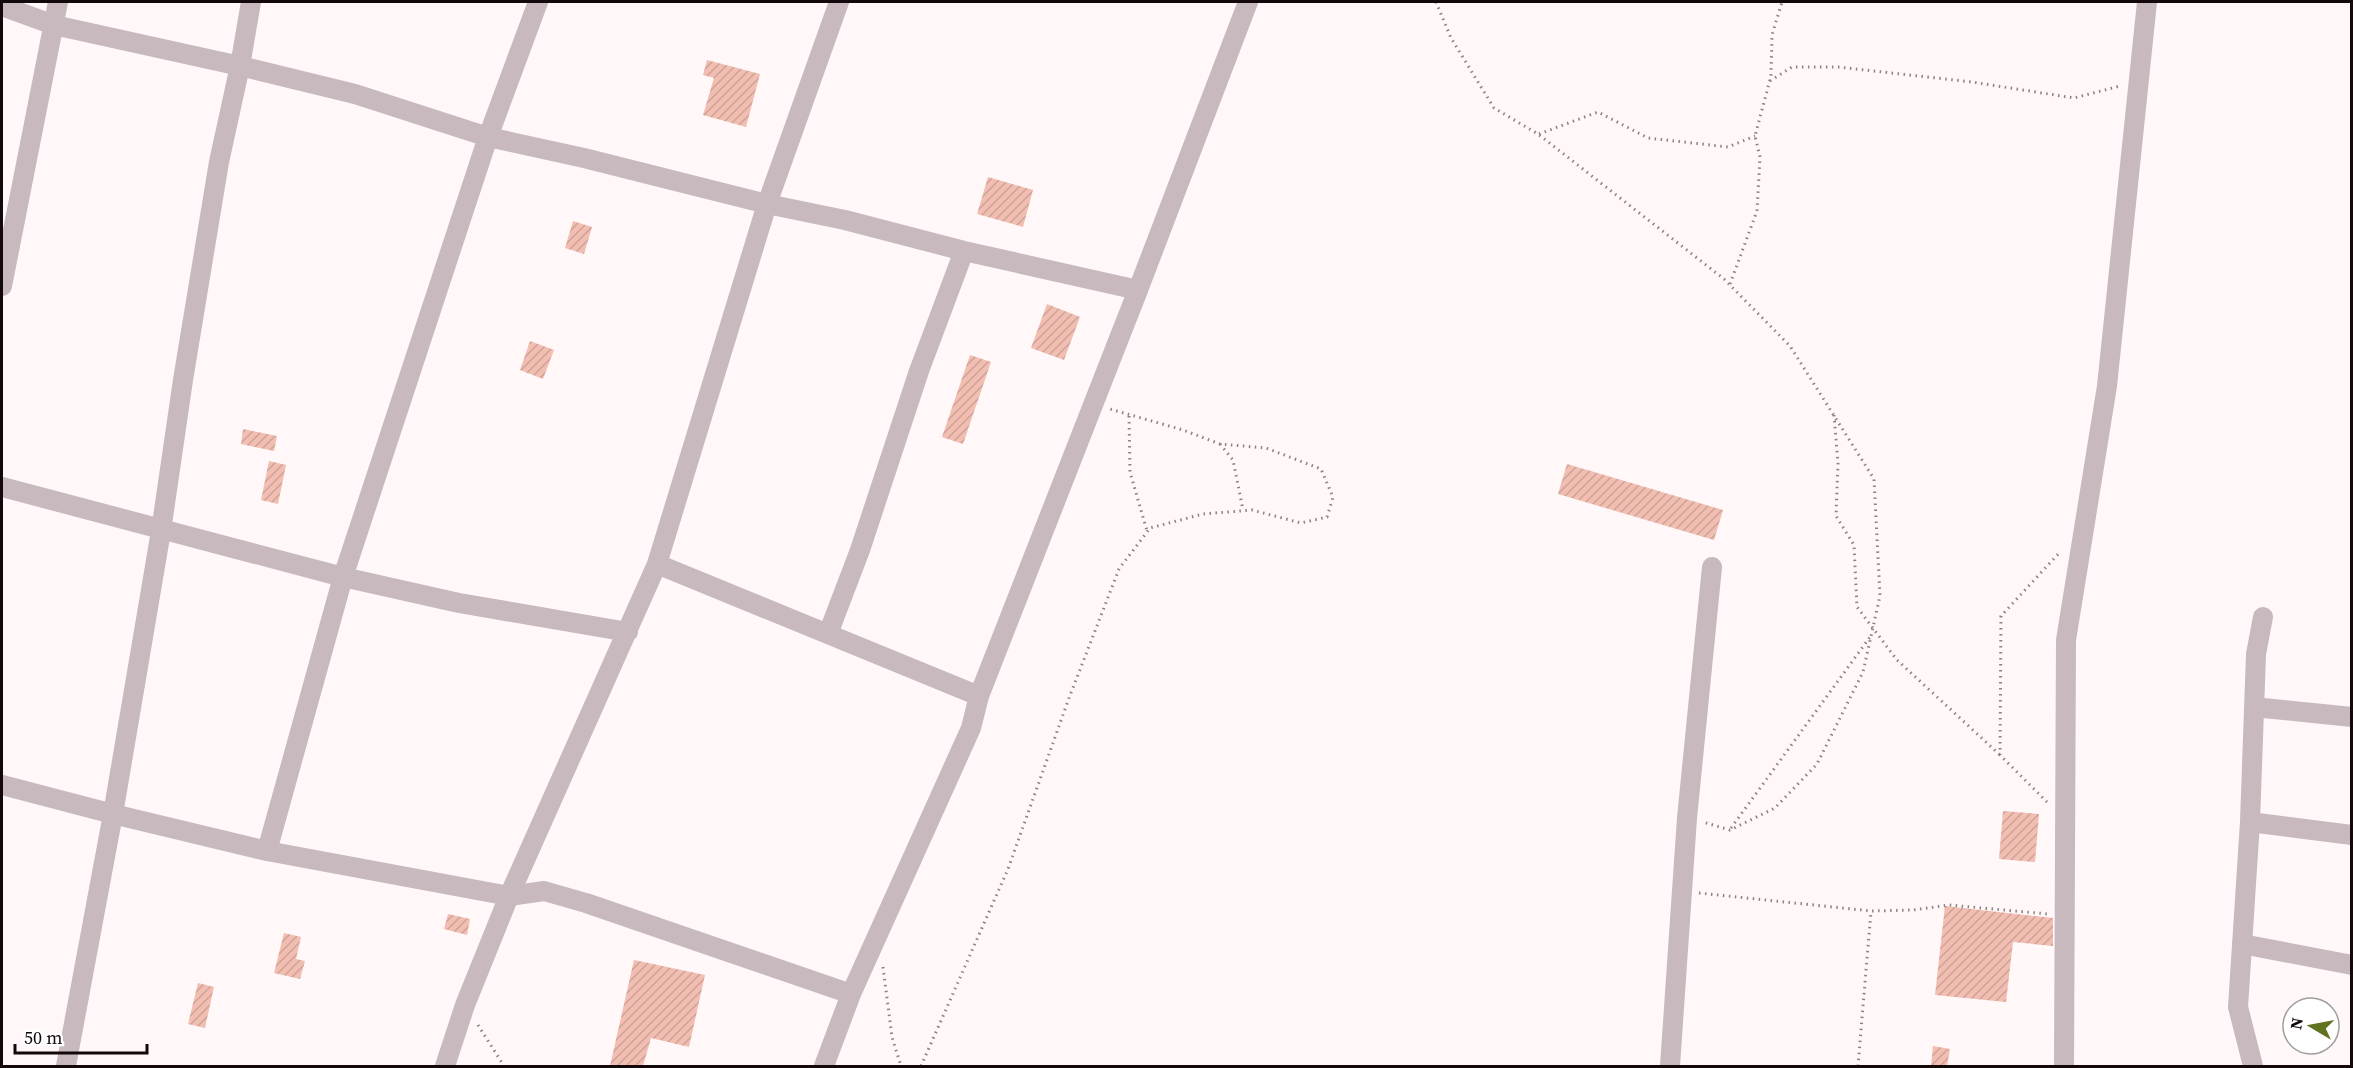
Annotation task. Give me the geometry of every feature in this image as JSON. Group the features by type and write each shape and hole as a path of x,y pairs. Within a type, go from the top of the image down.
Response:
{"street":[{"path":"2,286 58,2"},
{"path":"66,1066 113,814 214,196 251,2"},
{"path":"267,851 343,577 488,137 538,2"},
{"path":"445,1066 465,1005 509,896 657,564 767,204 839,2"},
{"path":"824,1066 851,994 971,728 979,696 1248,2"},
{"path":"2064,1066 2066,640 2107,386 2147,2"},
{"path":"2,6 54,25 355,94 488,137 584,158 767,204 846,220 964,251 1138,290"},
{"path":"828,634 864,538 919,371 964,251"},
{"path":"2,487 161,531 343,577 459,603 628,632"},
{"path":"657,564 979,696"},
{"path":"1670,1066 1687,818 1712,567"},
{"path":"2253,1066 2238,1007 2250,822 2256,654 2263,617"},
{"path":"2254,707 2352,717"},
{"path":"2,784 113,814 267,851 509,896 544,891 586,903 851,994"},
{"path":"2250,822 2352,835"},
{"path":"2242,944 2352,965"}],"path":[{"path":"1436,2 1451,38 1494,108 1538,134 1730,285 1790,346 1874,479 1880,596 1863,672 1817,764 1775,808 1730,830 1687,818"},
{"path":"1730,285 1758,211 1760,157 1755,136 1770,81 1772,35 1782,2"},
{"path":"1770,81 1792,67 1839,67 1972,82 2074,98 2137,82"},
{"path":"1538,134 1598,112 1648,138 1728,147 1755,136"},
{"path":"921,1066 1008,868 1069,698 1119,569 1150,528 1203,514 1243,510 1252,510 1301,523 1327,517 1333,497 1321,469 1266,447 1220,444 1183,430 1093,405"},
{"path":"1834,414 1838,463 1836,516 1854,545 1857,607 1897,660 2000,755 2065,820"},
{"path":"1129,415 1130,472 1148,531"},
{"path":"1220,444 1233,460 1243,510"},
{"path":"2000,755 2001,616 2062,550"},
{"path":"1730,830 1871,636"},
{"path":"1683,891 1871,911 1913,910 1949,905 2064,916"},
{"path":"1858,1066 1871,911"},
{"path":"883,962 892,1038 901,1066"},
{"path":"465,1005 504,1066"}],"building":[{"path":"707,60 760,74 746,127 703,115 714,78 703,75"},
{"path":"988,177 1033,190 1023,227 977,214"},
{"path":"573,221 592,227 584,254 565,248"},
{"path":"1047,304 1080,317 1064,360 1031,348"},
{"path":"530,341 554,350 543,379 520,370"},
{"path":"970,355 991,362 963,444 942,437"},
{"path":"243,429 277,436 274,451 241,444"},
{"path":"269,461 286,465 278,504 261,500"},
{"path":"1567,464 1723,510 1714,540 1558,494"},
{"path":"2003,811 2039,814 2035,862 1999,859"},
{"path":"1945,906 2053,918 2053,946 2013,942 2006,1002 1935,995"},
{"path":"448,914 470,919 467,935 444,929"},
{"path":"284,933 301,937 296,959 305,961 300,979 274,973"},
{"path":"634,960 705,975 689,1047 651,1038 643,1066 610,1066"},
{"path":"198,983 214,987 205,1028 188,1024"},
{"path":"1933,1046 1950,1049 1947,1066 1931,1066"}]}
